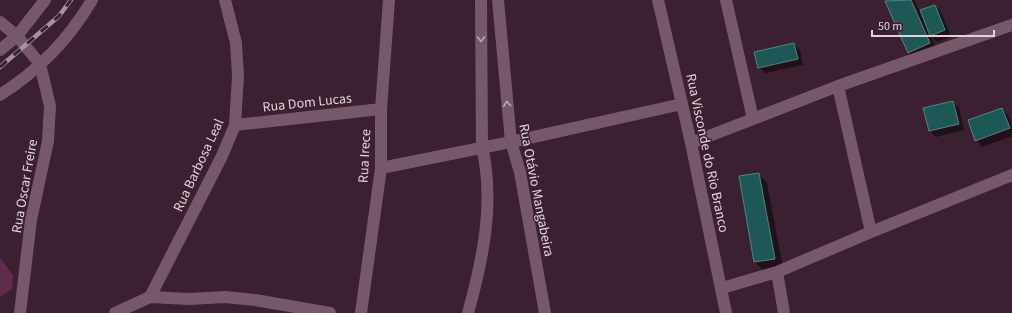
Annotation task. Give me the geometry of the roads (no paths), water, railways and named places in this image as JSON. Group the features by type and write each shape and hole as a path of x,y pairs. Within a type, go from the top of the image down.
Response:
{"street":[{"path":"0,50 17,36 45,0"},
{"path":"0,95 21,82 63,42 92,0"},
{"name":"Rua Barbosa Leal","path":"150,297 222,156 235,125 238,76 236,43 225,0"},
{"name":"Rua Irece","path":"361,313 381,168 381,109 389,0"},
{"path":"468,313 476,281 487,218 487,167 482,147 481,0"},
{"name":"Rua Otávio Mangabeira","path":"498,0 511,142 520,172 545,313"},
{"name":"Rua Visconde do Rio Branco","path":"658,0 691,143 726,313"},
{"path":"726,0 753,119"},
{"path":"0,22 17,36 40,64"},
{"path":"691,143 838,86 1012,25"},
{"name":"Rua Oscar Freire","path":"20,313 31,220 48,141 50,106 40,64"},
{"path":"838,86 871,232"},
{"path":"381,168 511,142 682,104"},
{"name":"Rua Dom Lucas","path":"235,125 381,109"},
{"path":"722,288 777,272 1012,175"},
{"path":"777,272 784,313"},
{"path":"115,313 150,297 255,300 330,313"}],"railway":[{"path":"0,67 59,16 71,0"}]}
